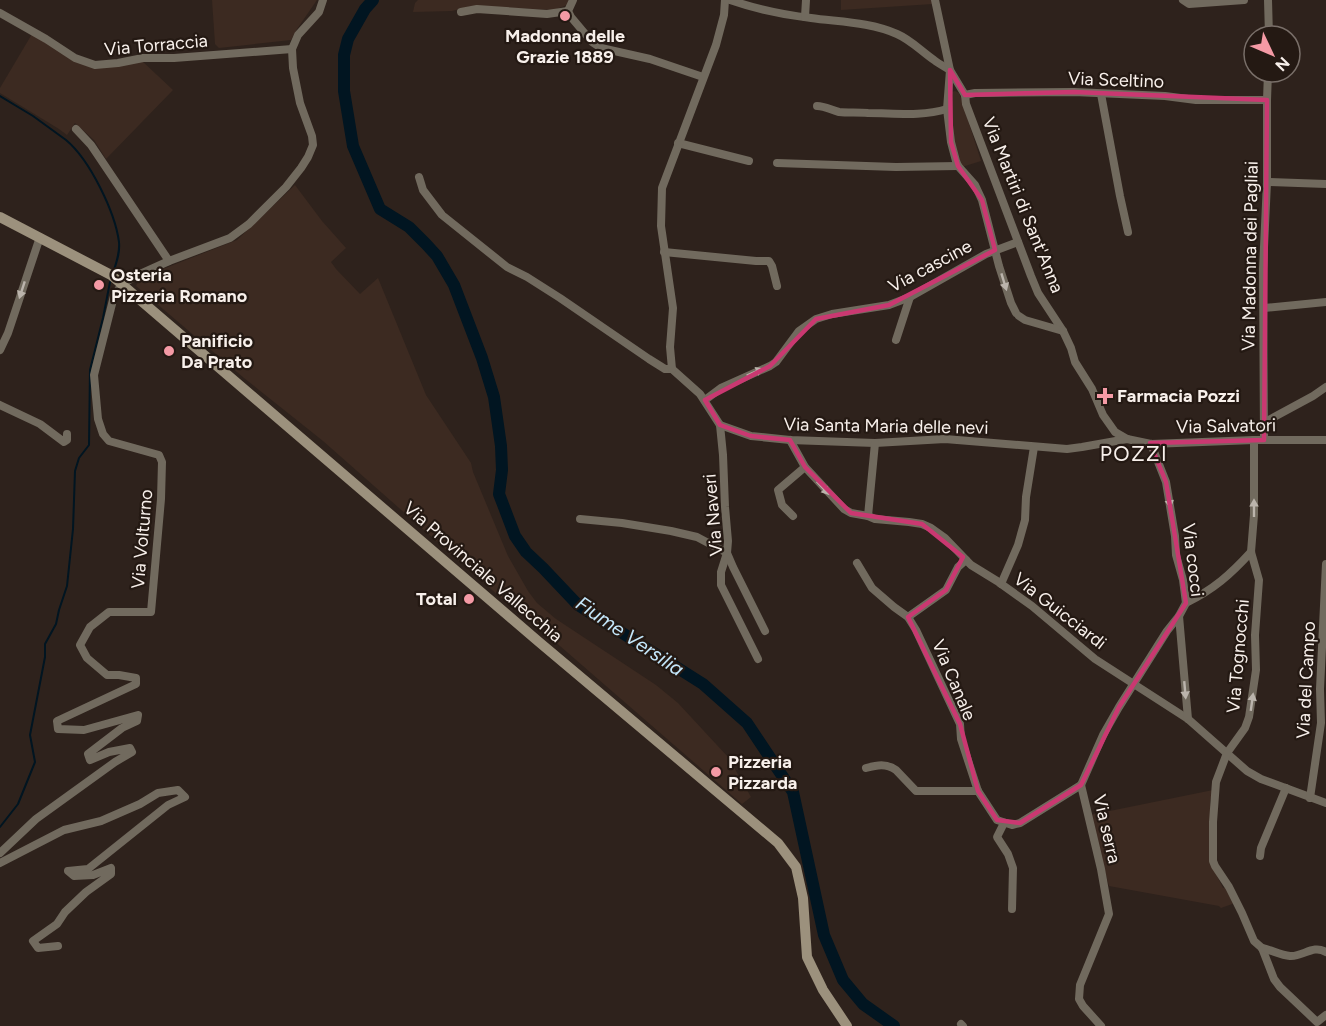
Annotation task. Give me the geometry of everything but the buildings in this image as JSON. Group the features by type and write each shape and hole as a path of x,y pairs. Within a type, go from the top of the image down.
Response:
{"main road":[{"name":"Via Provinciale Vallecchia","path":"0,217 111,275 778,843 796,867 803,898 807,957 823,990 847,1026"}],"street":[{"path":"122,284 169,261 230,238 249,224 286,187 308,157 313,145 312,136 300,103 292,49 298,35 319,12 323,0"},
{"path":"573,0 568,11 571,18 592,42 601,48 650,59 703,77"},
{"path":"720,425 705,400 672,369 670,347 673,308 661,226 662,188 716,45 724,15 725,0"},
{"path":"730,0 748,6 805,17 855,23 896,33 914,43 934,61 950,70 947,109 951,142 958,166 975,186 982,200 1011,303 1018,315 1025,320 1063,332"},
{"path":"805,17 806,0"},
{"name":"Via Martiri di Sant'Anna","path":"935,0 950,70 964,95 1038,293 1063,332 1103,415 1115,432 1127,439"},
{"path":"1184,0 1189,4 1244,0"},
{"path":"1268,0 1269,24"},
{"path":"461,12 477,9 547,14 568,11"},
{"name":"Via Torraccia","path":"0,13 75,58 96,65 143,58 174,58 292,49"},
{"name":"Via Madonna dei Pagliai","path":"1264,440 1263,269 1267,182 1268,84"},
{"name":"Via Sceltino","path":"964,95 1074,92 1165,96 1196,100 1267,100"},
{"path":"1101,94 1128,232"},
{"path":"817,106 838,111 906,114 922,114 947,109"},
{"path":"76,129 91,145 169,261"},
{"path":"678,144 749,161"},
{"path":"777,163 896,167 958,166"},
{"path":"419,177 423,190 442,215 507,267 560,298 665,369 672,369"},
{"path":"1267,182 1326,184"},
{"path":"0,350 2,341 8,333 40,237"},
{"name":"Via cascine","path":"705,400 721,388 776,362 799,331 816,319 859,309 878,308 910,297 986,254 1018,242"},
{"path":"664,252 769,261 777,286"},
{"name":"Via Volturno","path":"0,853 36,819 132,752 130,748 109,752 90,760 88,754 122,728 137,721 138,715 84,730 58,729 57,721 136,684 136,678 107,675 87,658 80,645 90,627 109,612 151,612 162,462 159,455 109,441 103,434 98,419 94,375 114,296 122,284"},
{"path":"896,340 910,297"},
{"path":"1264,308 1326,302"},
{"path":"1265,422 1326,387"},
{"path":"0,405 40,424 64,442 67,440 67,434"},
{"name":"Via Santa Maria delle nevi","path":"720,425 751,436 875,444 945,440 1066,449 1127,439"},
{"name":"Via Naveri","path":"720,425 727,553 765,631"},
{"name":"Via Salvatori","path":"1127,439 1150,444 1326,440"},
{"name":"Via Guicciardi","path":"790,440 805,467 844,509 850,513 875,519 922,524 931,528 945,538 966,560 1050,621 1095,659 1188,719 1247,771 1261,779 1326,803"},
{"name":"Via Tognocchi","path":"1254,440 1254,515 1251,552 1259,580 1255,635 1256,670 1250,717 1227,753 1216,782 1213,861 1229,887 1254,941 1262,948 1274,979 1317,1022 1326,1015"},
{"path":"868,516 875,444"},
{"name":"Via cocci","path":"1150,444 1166,482 1176,555 1183,580 1186,603 1179,616 1188,719"},
{"path":"1001,584 1018,545 1025,520 1026,497 1034,447"},
{"path":"793,516 782,505 778,490 805,467"},
{"path":"580,519 622,523 697,537 727,553 721,572 721,585 758,659"},
{"name":"Via Tognocchi","path":"1186,603 1223,581 1251,552"},
{"path":"908,617 946,590 958,567 966,560"},
{"name":"Via Canale","path":"857,563 872,588 908,617 940,678 960,724 961,739 978,790 997,819 1004,823"},
{"name":"Via del Campo","path":"1310,798 1323,723 1320,689 1324,661 1326,564"},
{"name":"Via serra","path":"1101,1026 1079,999 1080,985 1109,914 1081,785 1103,735 1119,706 1142,668 1179,616"},
{"path":"866,768 880,765 892,767 916,791 978,790"},
{"path":"1315,765 1326,766"},
{"path":"1012,909 1013,868 1008,854 997,837 1004,823 1012,825 1020,823 1081,785"},
{"path":"1260,856 1261,848 1286,788"},
{"path":"0,863 64,830 101,821 140,804 158,793 178,790 185,796 168,805 88,869 68,872 74,876 93,875 111,868 111,874 86,892 65,912 57,924 33,941 38,948 58,946"},
{"path":"1262,948 1287,956 1320,948 1326,952"}],"highlighted area":[{"path":"950,70 965,95 1074,92 1267,100 1264,440 1150,443 1166,482 1186,603 1119,707 1081,785 1020,823 997,820 978,791 960,724 908,617 946,590 963,557 922,524 851,513 805,467 790,440 751,436 720,425 705,400 770,366 816,319 889,305 995,250 982,200 958,166 951,142"}],"shaded area":[{"path":"212,0 317,0 291,40 219,48 215,44"},
{"path":"418,0 570,0 567,5 554,10 472,6 452,11 413,12"},
{"path":"841,0 932,0 933,4 841,10"},
{"path":"32,34 86,65 142,61 173,90 106,159 94,140 75,123 67,135 0,93 0,88"},
{"path":"955,91 961,98 981,161 962,167 953,141 950,104 952,92"},
{"path":"295,185 346,248 331,262 336,269 360,294 378,278 426,395 471,463 508,556 528,591 537,603 556,619 656,685 678,703 728,757 751,797 742,804 545,633 500,597 323,441 244,378 136,286 140,278 237,240"},
{"path":"1213,790 1210,801 1212,866 1223,888 1227,888 1235,903 1221,908 1109,886 1090,815"}],"waterway":[{"name":"Fiume Versilia","path":"373,0 365,9 348,39 344,55 344,91 353,146 380,209 409,227 426,244 437,256 454,285 482,358 494,397 501,446 502,470 499,494 515,536 526,552 578,605 703,684 747,723 793,792 824,935 843,980 863,1004 894,1026"},
{"path":"0,96 66,140 84,160 100,187 117,230 119,249 114,270"},
{"path":"0,827 18,804 35,762 30,735 45,657 45,644 56,624 67,586 73,529 75,471 79,458 89,445 90,370 110,282"}],"place":[{"name":"Madonna delle Grazie 1889","path":"565,16"},
{"name":"Osteria Pizzeria Romano","path":"99,285"},
{"name":"Panificio Da Prato","path":"169,351"},
{"name":"Farmacia Pozzi","path":"1105,396"},
{"name":"Total","path":"469,599"},
{"name":"Pizzeria Pizzarda","path":"716,772"}],"district":[{"name":"POZZI","path":"1134,454"}]}
